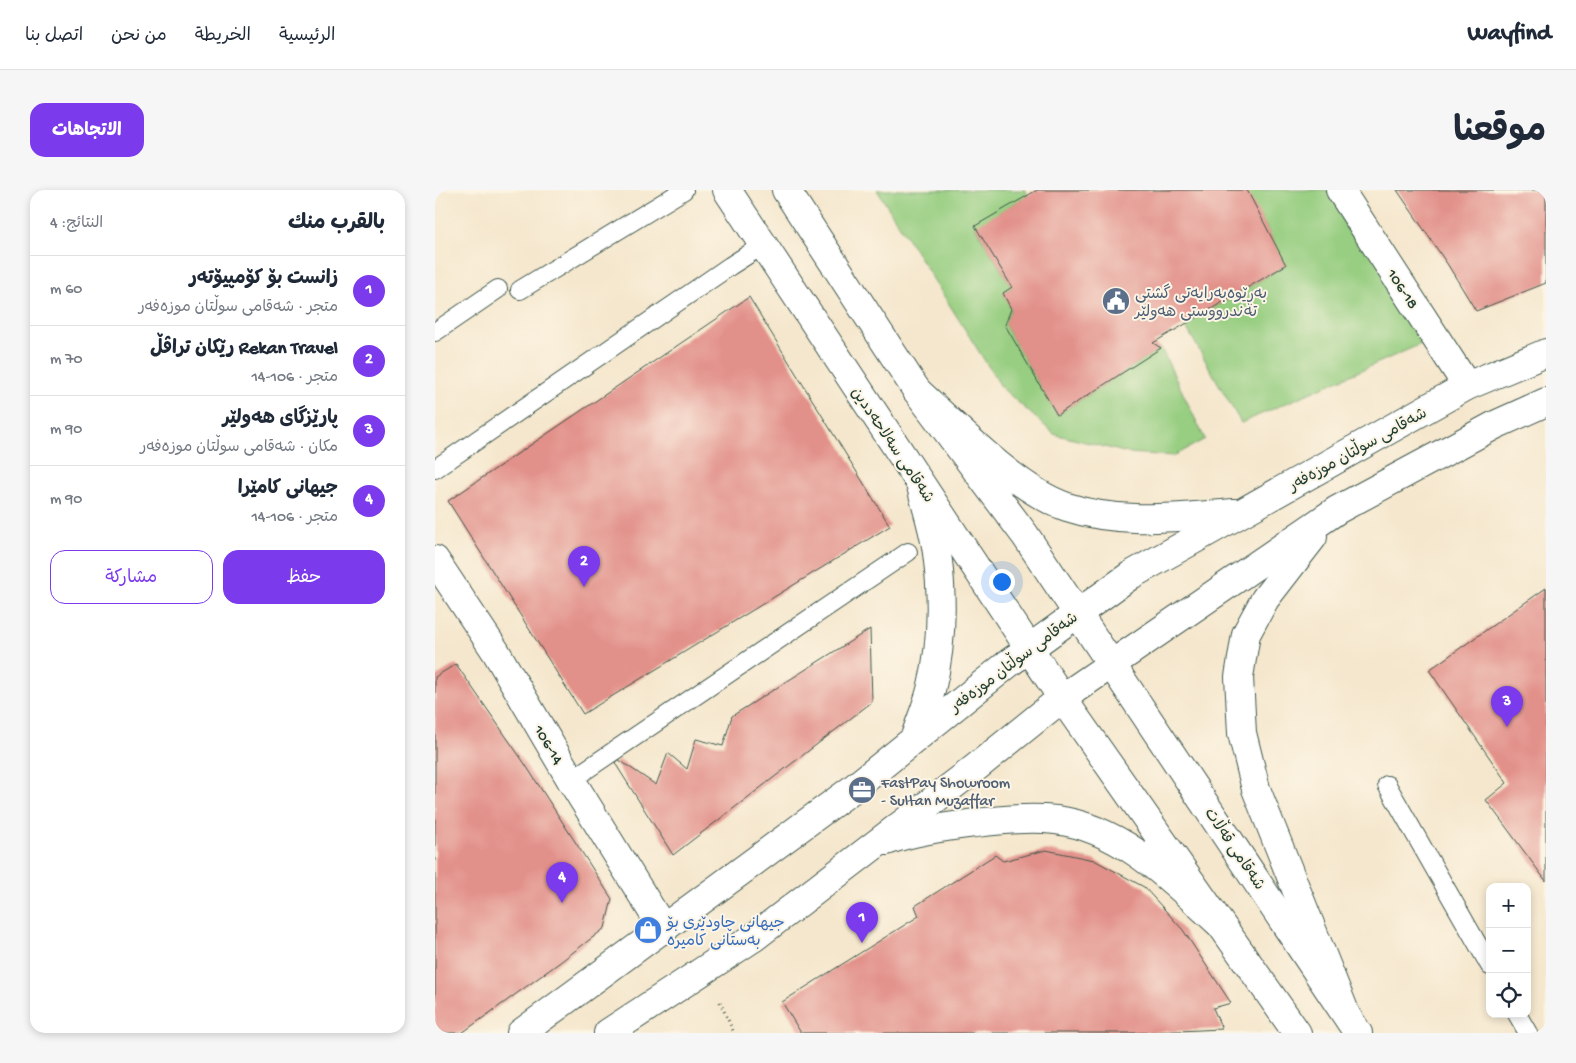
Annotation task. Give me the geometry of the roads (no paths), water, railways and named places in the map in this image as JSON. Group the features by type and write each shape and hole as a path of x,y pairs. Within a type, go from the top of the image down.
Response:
{"main road":[{"name":"شەقامی سەلاحەددین","path":"727,190 1063,698"},
{"path":"786,190 917,391 1025,536 1112,663"},
{"name":"106-18","path":"1340,190 1467,386"},
{"name":"شەقامی سوڵتان موزەفەر","path":"521,1033 664,930 854,788 915,737 1029,648 1131,575 1467,386 1546,353"},
{"path":"917,391 1014,477 1042,496 1068,507 1143,519 1240,513"},
{"path":"607,1033 753,938 1063,698 1337,510 1495,425 1546,402"},
{"path":"915,737 931,690 939,652 941,622 941,585 937,550 921,486"},
{"path":"1337,510 1299,553 1265,598 1246,634 1239,676 1243,734 1256,789 1352,1023"},
{"name":"106-14","path":"435,560 497,652 571,780 664,930"},
{"name":"شەقامی قەڵات","path":"1112,663 1352,1023"},
{"path":"1063,698 1297,1033"},
{"path":"871,848 893,839 936,829 1015,818 1070,822 1106,834 1125,845 1162,871 1220,924"}],"lane":[{"path":"520,290 684,190"},
{"path":"435,469 763,245"},
{"path":"435,332 498,289"},
{"path":"571,780 908,552"},
{"path":"1387,785 1486,959"},
{"path":"1519,1018 1528,1033"}],"place":[{"name":"بەڕێوەبەرایەتی گشتی تەندرووستی هەولێر","path":"1116,301"},
{"name":"Rekan Travel رێکان تراڤڵ","path":"584,587"},
{"name":"پارێزگای هەولێر","path":"1507,727"},
{"name":"FastPay Showroom - Sultan Muzaffar","path":"862,790"},
{"name":"جیهانی کامێرا","path":"562,903"},
{"name":"جیهانی چاودێری بۆ به‌ستانی كامیره","path":"648,930"},
{"name":"زانست بۆ کۆمپیۆتەر","path":"862,943"}]}
